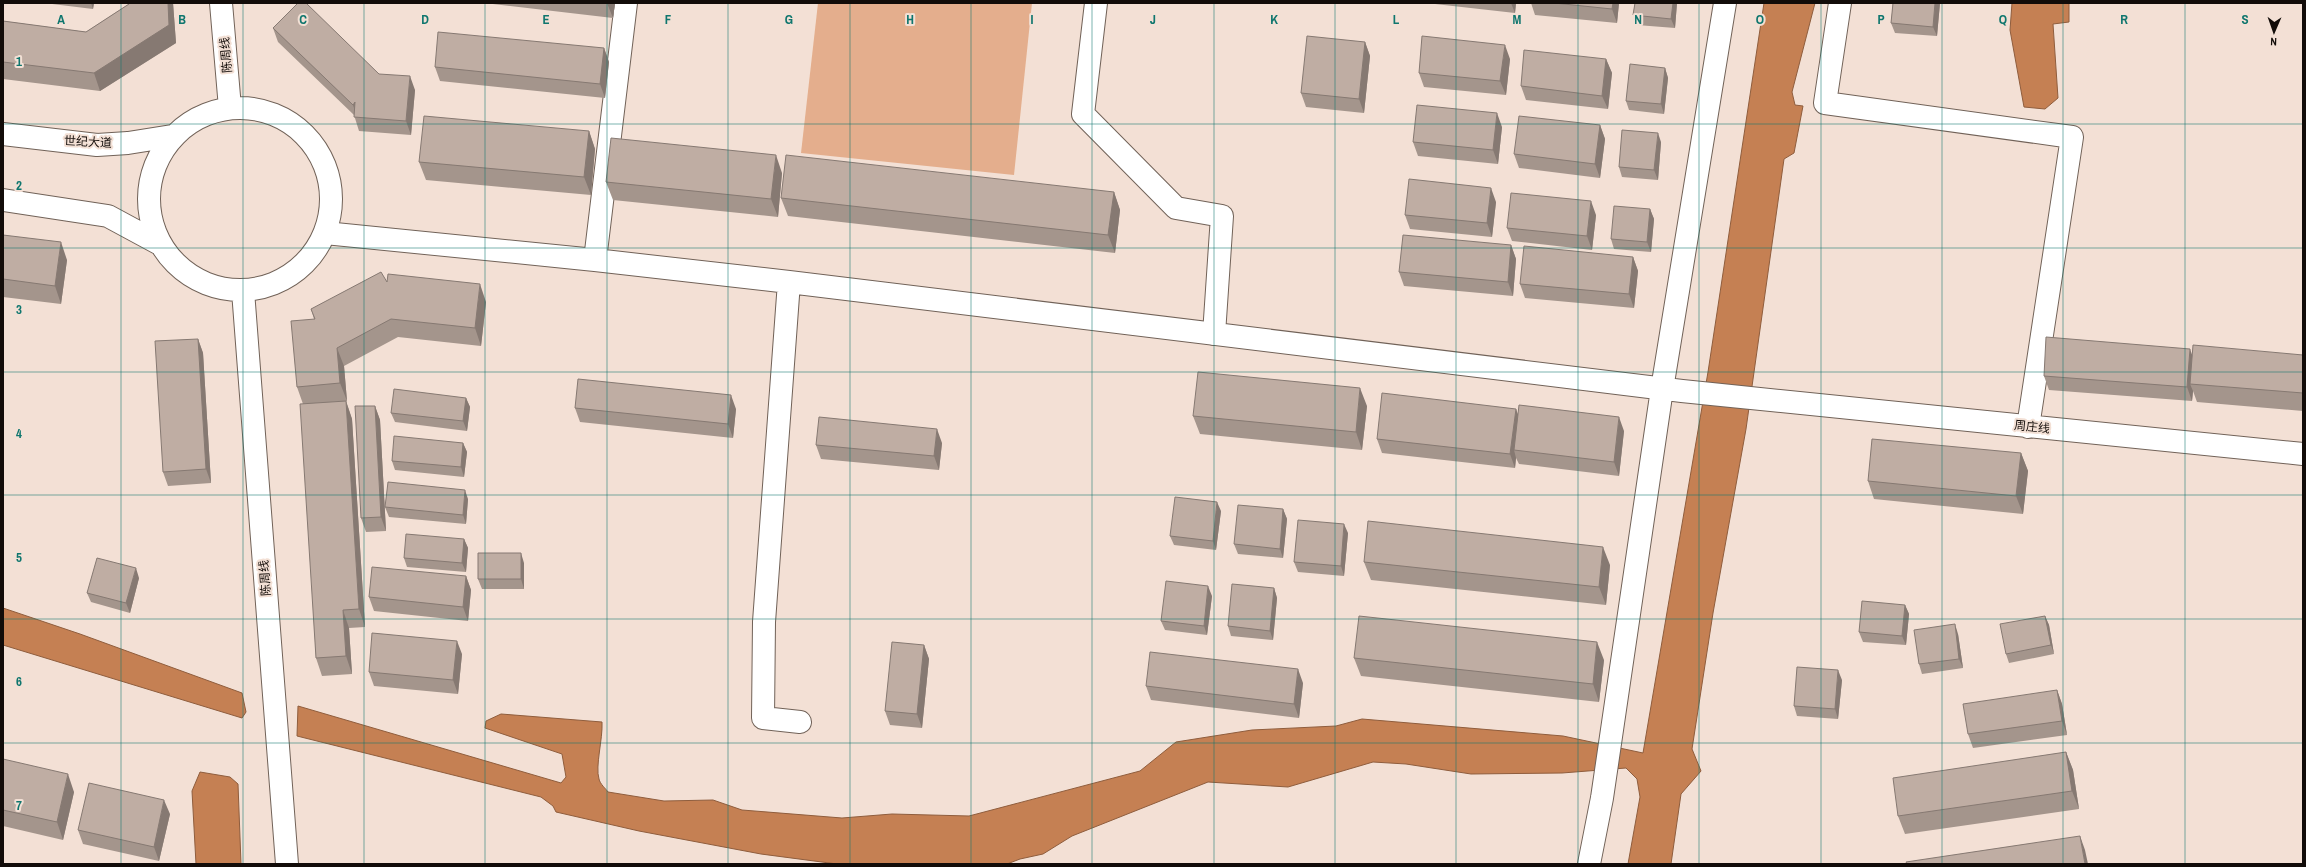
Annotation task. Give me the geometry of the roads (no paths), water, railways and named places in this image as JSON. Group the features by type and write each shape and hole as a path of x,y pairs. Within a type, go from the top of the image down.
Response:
{"street":[{"name":"陈周线","path":"221,3 230,108"},
{"path":"595,260 626,3"},
{"path":"1096,3 1083,114 1176,208 1222,216 1214,334"},
{"path":"1589,864 1672,390 1725,3"},
{"path":"1840,3 1826,103 2072,137 2028,427"},
{"path":"3,200 108,216 158,243 180,269 210,286 243,291 278,283 306,263 326,234 332,203 328,172 314,144 291,122 262,110 230,108 199,116 172,136 152,168 148,206 158,243"},
{"name":"世纪大道","path":"3,134 97,145 128,143 172,136"},
{"name":"周庄线","path":"326,234 595,260 790,282 1760,400 2303,454"},
{"path":"790,282 764,622 762,718 800,722"},
{"name":"陈周线","path":"243,291 287,864"}]}
